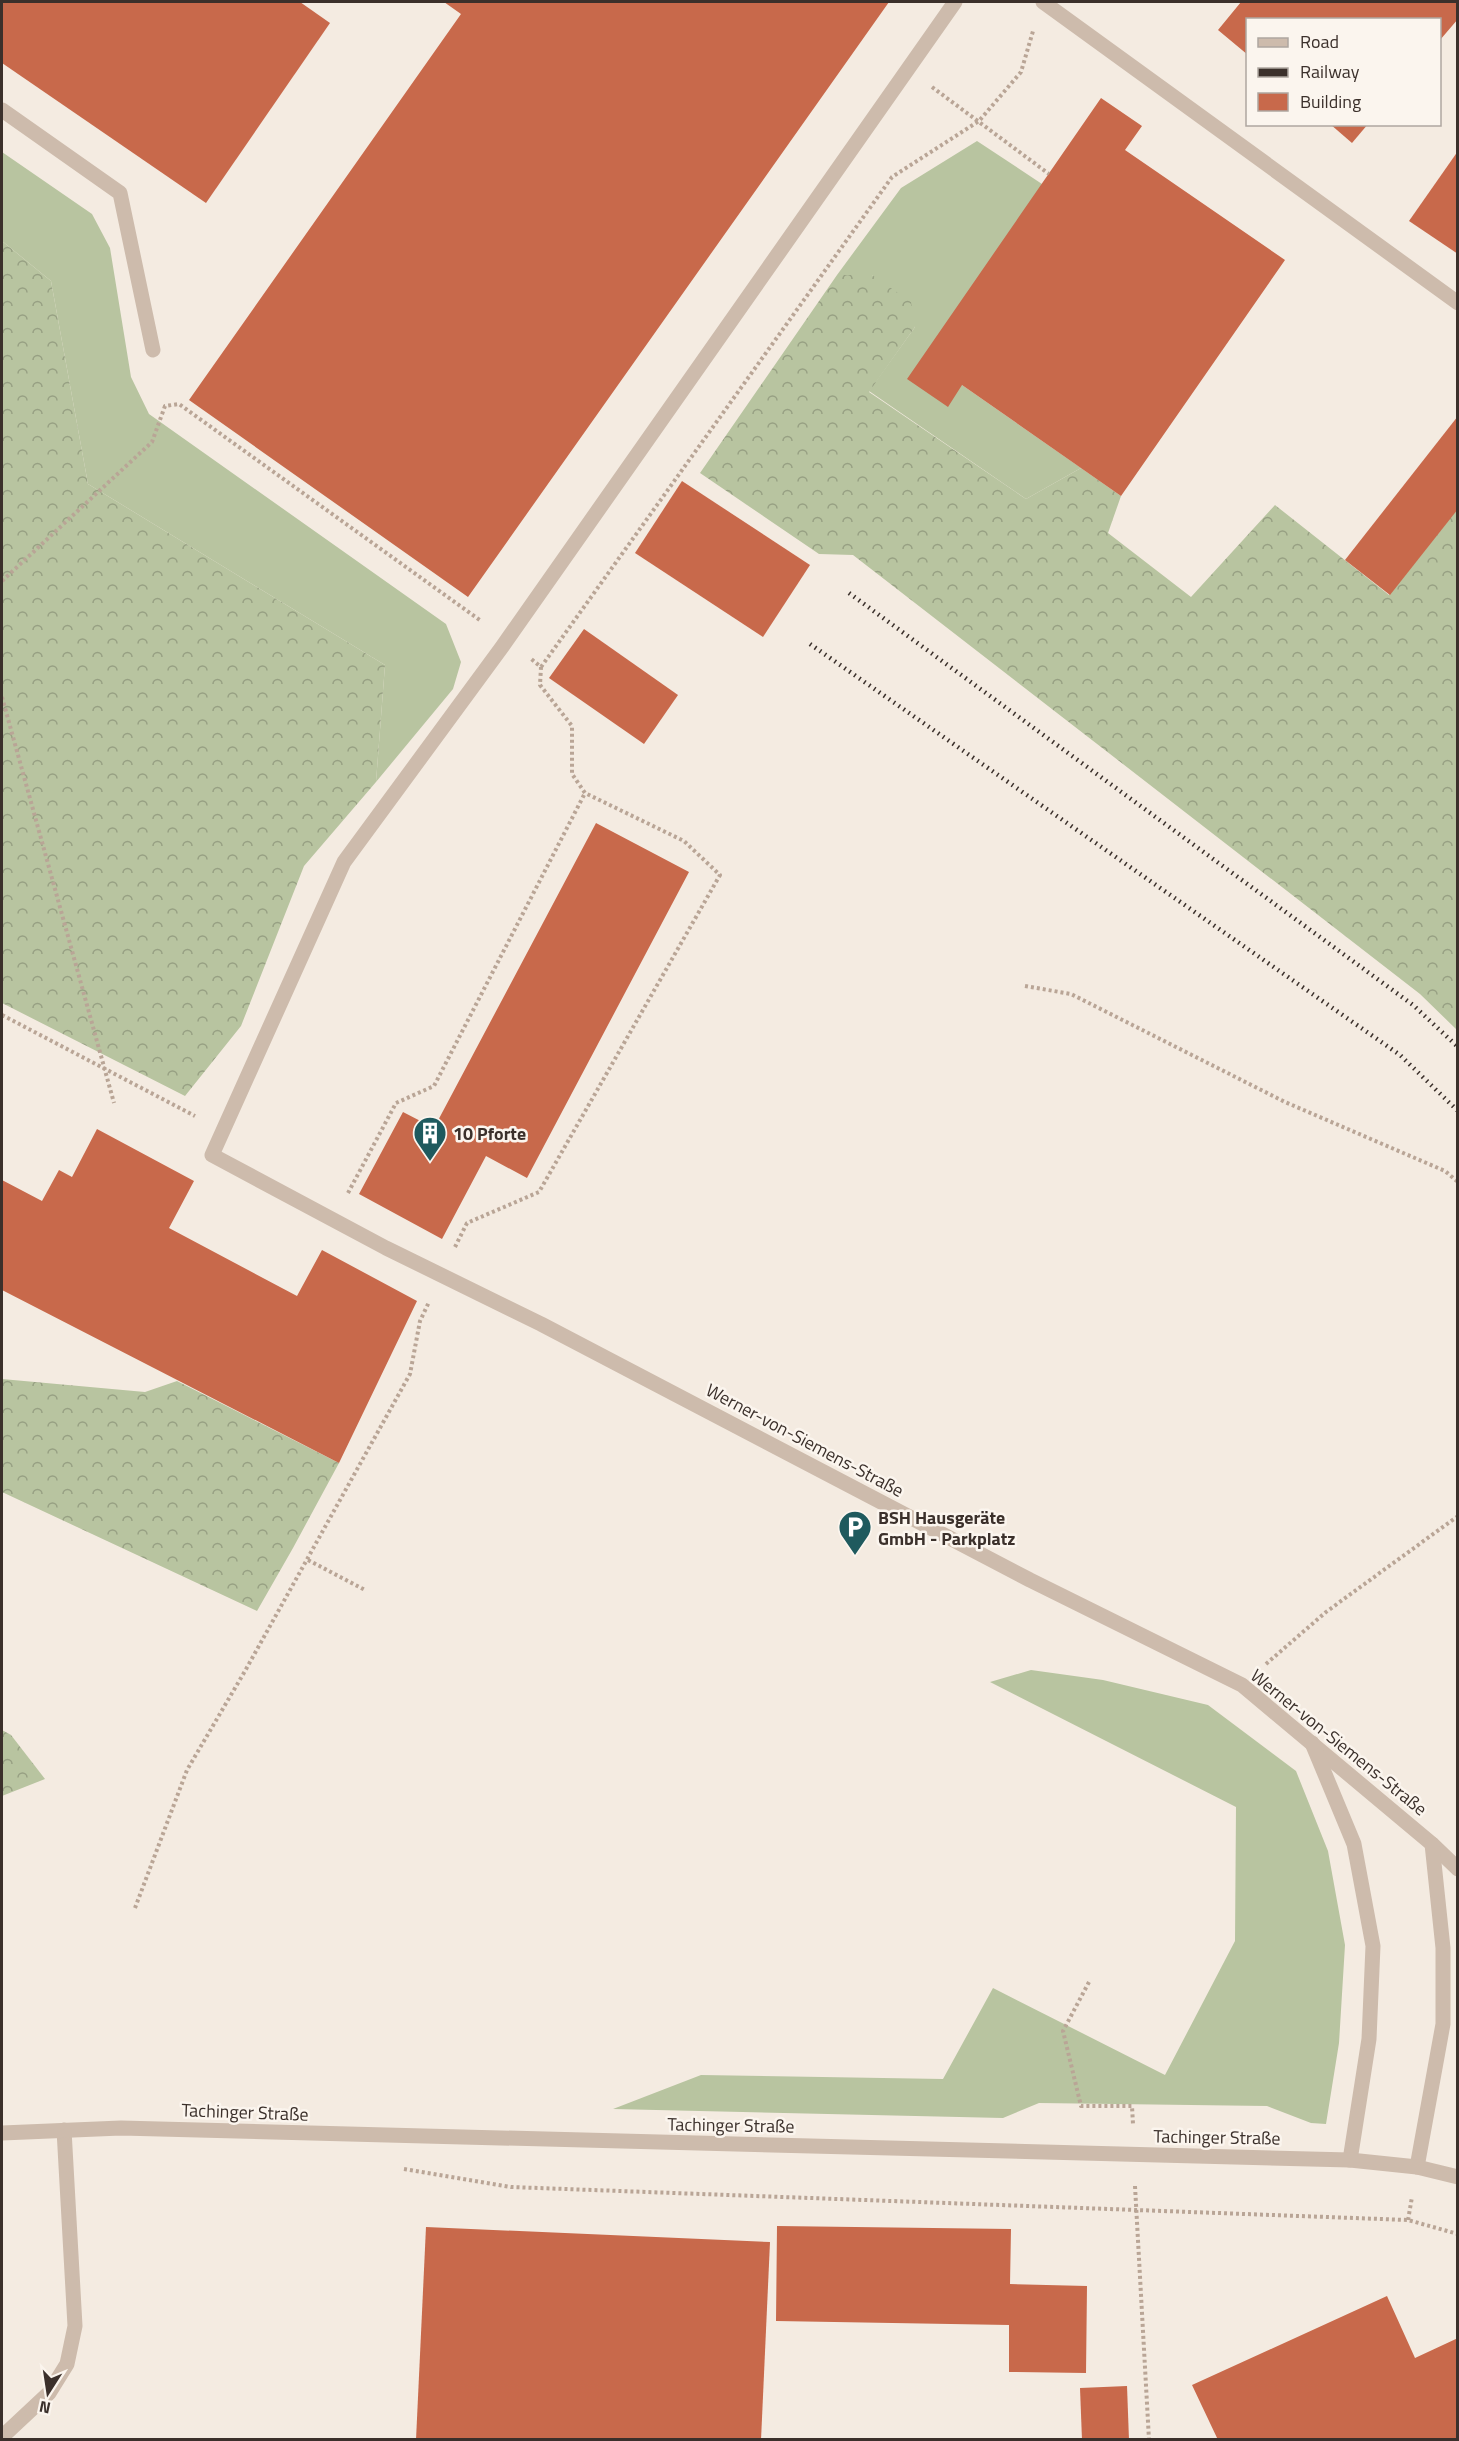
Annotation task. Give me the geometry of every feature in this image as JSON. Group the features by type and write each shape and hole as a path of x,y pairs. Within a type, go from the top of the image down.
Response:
{"street":[{"path":"507,640 955,2"},
{"path":"1044,2 1458,303"},
{"path":"2,110 120,194 153,350"},
{"name":"Werner-von-Siemens-Straße","path":"507,640 344,862 212,1155 386,1248 541,1324 1030,1580 1242,1685 1311,1740 1458,1869"},
{"path":"1311,1740 1354,1844 1373,1946 1369,2039 1350,2160"},
{"path":"1418,2166 1443,2024 1443,1948 1432,1844"},
{"name":"Tachinger Straße","path":"2,2133 121,2128 1350,2160 1418,2166 1458,2177"},
{"path":"2,2437 49,2393 67,2364 75,2326 64,2130"}],"path":[{"path":"541,667 892,177 979,121 1021,72 1035,22"},
{"path":"908,69 1049,174"},
{"path":"2,581 152,442 165,406 179,404 507,640"},
{"path":"2,697 114,1103"},
{"path":"346,1198 396,1103 434,1086 585,793"},
{"path":"1025,986 1071,994 1285,1102 1445,1170 1458,1182"},
{"path":"2,1015 104,1067"},
{"path":"1242,1685 1326,1612 1458,1516"},
{"path":"308,1560 365,1590"},
{"path":"1089,1982 1063,2031 1081,2106 1132,2106 1134,2154"},
{"path":"401,2169 511,2187 1136,2208 1408,2220 1458,2234"},
{"path":"1136,2208 1149,2439"}],"green space":[{"path":"977,141 1042,184 962,385 1081,468 1026,499 869,391 915,327 872,275 837,275 901,188"},
{"path":"2,152 92,214 110,248 131,377 149,414 446,624 461,662 453,689 376,782 385,665 88,484 51,281 2,241"},
{"path":"2,241 51,281 88,484 385,665 376,782 304,866 241,1026 185,1096 2,1003"},
{"path":"837,275 872,275 911,302 915,327 869,392 1026,499 1081,468 1121,496 1108,533 1191,597 1275,505 1389,595 1457,509 1457,1030 1420,994 853,555 819,554 700,473"},
{"path":"2,1379 145,1392 177,1381 339,1463 257,1611 2,1492"},
{"path":"1031,1670 1103,1680 1208,1705 1296,1771 1328,1851 1345,1945 1339,2043 1326,2124 1311,2123 1267,2106 1039,2103 1003,2118 613,2109 701,2075 943,2079 993,1988 1165,2075 1235,1941 1236,1807 990,1682"},
{"path":"2,1730 11,1735 45,1779 2,1796"}],"building":[{"path":"2,2 300,2 330,23 206,203 2,63"},
{"path":"444,2 889,2 468,597 189,400 461,14"},
{"path":"1241,2 1458,2 1458,19 1441,39 1441,18 1246,18 1246,53 1218,30"},
{"path":"1101,98 1142,126 1125,150 1285,260 1121,496 962,385 948,407 907,379"},
{"path":"1332,126 1366,126 1352,143"},
{"path":"1458,151 1458,254 1409,221"},
{"path":"1458,416 1458,509 1390,595 1345,560"},
{"path":"682,481 810,565 763,637 635,553"},
{"path":"584,629 678,695 644,744 549,678"},
{"path":"596,823 689,872 527,1178 486,1156 442,1239 359,1194 403,1112 434,1128"},
{"path":"97,1129 194,1181 169,1228 297,1296 322,1250 417,1301 339,1463 2,1290 2,1180 42,1201 59,1170 72,1177"},
{"path":"777,2226 1011,2229 1010,2284 1087,2286 1086,2373 1009,2372 1009,2325 776,2321"},
{"path":"426,2227 770,2242 761,2440 416,2440"},
{"path":"1387,2296 1415,2358 1458,2338 1458,2440 1218,2440 1192,2385"},
{"path":"1127,2386 1129,2440 1082,2440 1080,2388"}],"railway":[{"path":"849,593 1413,1005 1458,1047"},
{"path":"810,644 1400,1055 1458,1111"}],"place":[{"name":"10 Pforte","path":"430,1162"},
{"name":"BSH Hausgeräte GmbH - Parkplatz","path":"855,1556"}]}
